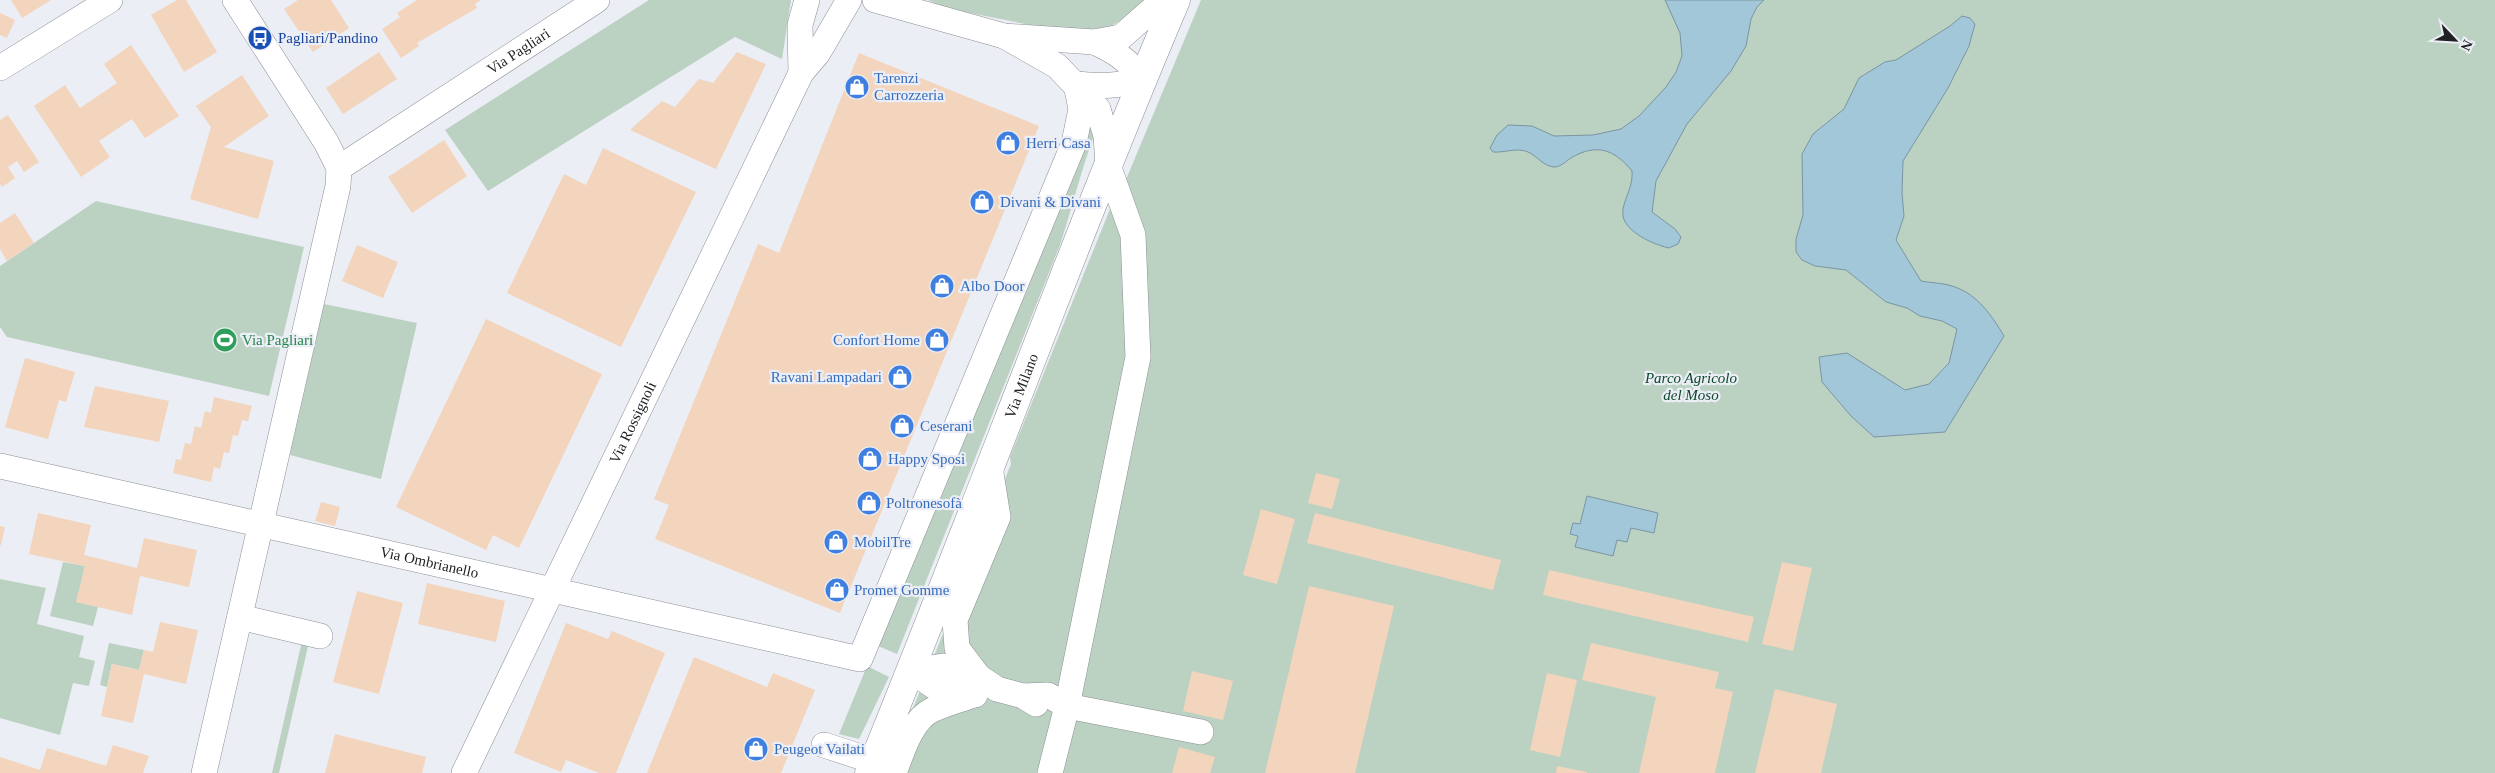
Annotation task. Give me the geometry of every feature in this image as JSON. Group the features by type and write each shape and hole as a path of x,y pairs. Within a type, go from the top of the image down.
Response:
{"main road":[{"name":"Via Milano","path":"879,769 911,671 1108,165 1176,0"}],"street":[{"path":"0,68 110,0"},
{"path":"204,773 338,186 339,168 326,142 235,0"},
{"name":"Via Pagliari","path":"339,168 597,0"},
{"name":"Via Rossignoli","path":"801,73 800,25 807,0"},
{"name":"Via Rossignoli","path":"464,773 801,73 818,53 849,0"},
{"path":"875,0 1004,36 1094,42 1121,37 1163,0"},
{"path":"906,0 940,18"},
{"path":"1004,36 1057,66 1098,108 1106,136 1108,165 1133,235 1138,356 1067,706 1050,773"},
{"path":"1076,84 1096,87 1120,86 1142,79 1130,63 1115,51 1094,42"},
{"name":"Via Ombrianello","path":"0,466 860,659 1074,143 1081,109 1076,84"},
{"path":"983,687 957,648 955,620 998,517 990,467"},
{"path":"240,617 320,636"},
{"path":"911,671 942,666 983,687 1022,696 1045,710 1067,706 1201,732"},
{"path":"824,745 879,769 908,738 919,721 931,710 983,687"}],"green space":[{"path":"649,0 791,0 782,59 735,37 488,191 445,130"},
{"path":"928,0 1145,0 1142,7 1108,28 1060,31 945,8"},
{"name":"Parco Agricolo del Moso","path":"1201,0 2495,0 2495,773 887,773 1011,464 1010,457 1112,204 1117,201"},
{"path":"1087,118 1095,133 1060,245 897,654 878,646"},
{"path":"96,201 304,247 269,396 7,337 0,327 0,266"},
{"path":"324,304 417,323 381,479 290,455"},
{"path":"63,562 85,566 77,602 98,607 93,626 50,616"},
{"path":"0,579 46,588 37,624 84,636 79,657 95,661 89,686 73,683 60,735 0,718"},
{"path":"302,641 309,642 279,773 272,773"},
{"path":"109,643 144,650 139,670 112,664 107,687 100,685"},
{"path":"867,666 889,677 859,739 839,734"}],"water":[{"path":"1665,0 1764,0 1757,7 1751,19 1746,46 1731,71 1687,124 1656,181 1652,212 1675,229 1681,237 1678,244 1669,248 1645,239 1628,226 1623,212 1632,181 1632,171 1611,153 1597,150 1580,153 1563,164 1554,167 1547,165 1524,151 1493,152 1490,148 1497,135 1508,125 1532,126 1554,136 1593,135 1621,129 1639,116 1666,87 1676,72 1682,56 1680,33"},
{"path":"1962,16 1970,18 1975,24 1969,46 1948,88 1903,161 1902,193 1904,216 1896,240 1921,281 1951,286 1971,295 1984,307 2004,336 1945,432 1874,437 1851,416 1822,382 1819,357 1847,353 1905,390 1929,384 1949,363 1957,329 1942,321 1920,316 1907,308 1886,302 1846,270 1815,266 1802,260 1796,252 1796,239 1803,215 1802,154 1813,134 1844,109 1859,78 1885,62 1896,60 1950,26"},
{"path":"1587,496 1658,513 1654,533 1631,528 1627,542 1617,540 1613,556 1575,547 1578,536 1570,534 1573,523 1580,524"}],"building":[{"path":"11,0 51,0 22,18"},
{"path":"177,0 186,0 217,52 184,72 151,15"},
{"path":"298,0 331,0 349,28 313,52 284,9"},
{"path":"417,0 481,0 475,4 477,8 417,43 419,46 401,58 382,29 400,17 397,13"},
{"path":"0,13 15,20 7,38 0,35"},
{"path":"131,45 179,116 145,138 132,119 99,141 110,157 81,177 34,106 65,85 80,108 117,83 104,64"},
{"path":"379,52 397,79 343,114 326,88"},
{"path":"737,52 766,64 716,169 630,130 662,101 675,107 699,79 713,83"},
{"path":"859,53 1039,126 840,613 655,539 669,505 654,499 758,244 779,253"},
{"path":"242,75 269,116 224,147 274,161 258,219 190,199 211,127 196,106"},
{"path":"8,115 39,162 24,172 17,161 8,167 15,178 2,187 0,184 0,120"},
{"path":"444,140 467,176 412,213 388,177"},
{"path":"603,148 696,192 621,347 507,293 564,174 586,185"},
{"path":"15,213 34,243 7,261 0,249 0,223"},
{"path":"357,245 398,262 383,298 342,281"},
{"path":"486,319 602,374 519,548 493,535 486,550 396,507"},
{"path":"25,358 75,372 66,402 59,400 48,439 5,427"},
{"path":"95,386 169,401 159,442 84,427"},
{"path":"214,397 252,406 248,421 242,420 238,436 233,435 229,453 224,452 220,469 214,467 211,482 173,473 176,459 181,460 185,443 191,444 195,426 201,428 205,411 211,413"},
{"path":"1316,473 1340,479 1332,509 1308,503"},
{"path":"321,502 340,507 335,526 315,521"},
{"path":"1261,509 1295,519 1277,584 1243,575"},
{"path":"38,513 91,525 84,555 137,568 144,538 197,550 189,587 140,576 132,615 76,602 85,566 29,554"},
{"path":"1315,513 1501,560 1493,590 1307,543"},
{"path":"0,526 5,527 1,545 0,545"},
{"path":"1782,562 1812,568 1793,651 1762,644"},
{"path":"1549,570 1754,617 1748,642 1543,595"},
{"path":"427,583 505,601 496,642 418,624"},
{"path":"1309,586 1394,606 1355,773 1265,773"},
{"path":"357,591 403,603 379,694 333,682"},
{"path":"160,622 198,630 186,684 144,674 133,723 101,716 112,664 139,670 144,650 153,652"},
{"path":"566,623 608,639 612,631 665,653 616,773 599,773 566,760 561,772 514,753"},
{"path":"1591,643 1719,672 1715,688 1733,692 1715,773 1639,773 1656,697 1582,680"},
{"path":"694,657 767,687 773,673 815,690 781,773 647,773"},
{"path":"1192,671 1233,681 1223,720 1183,711"},
{"path":"1547,673 1577,680 1560,757 1530,750"},
{"path":"1775,689 1837,704 1821,773 1755,773"},
{"path":"335,734 426,757 422,773 325,773"},
{"path":"113,745 149,756 143,773 0,773 0,757 40,770 47,748 106,766"},
{"path":"1179,747 1215,757 1210,773 1172,773"},
{"path":"1557,766 1587,772 1587,773 1556,773"}],"place":[{"name":"Pagliari/Pandino","path":"260,38"},
{"name":"Tarenzi Carrozzeria","path":"857,87"},
{"name":"Herri Casa","path":"1008,143"},
{"name":"Divani & Divani","path":"982,202"},
{"name":"Albo Door","path":"942,286"},
{"name":"Via Pagliari","path":"225,340"},
{"name":"Confort Home","path":"937,340"},
{"name":"Ravani Lampadari","path":"900,377"},
{"name":"Ceserani","path":"902,426"},
{"name":"Happy Sposi","path":"870,459"},
{"name":"Poltronesofà","path":"869,503"},
{"name":"MobilTre","path":"836,542"},
{"name":"Promet Gomme","path":"837,590"},
{"name":"Peugeot Vailati","path":"756,749"}]}
